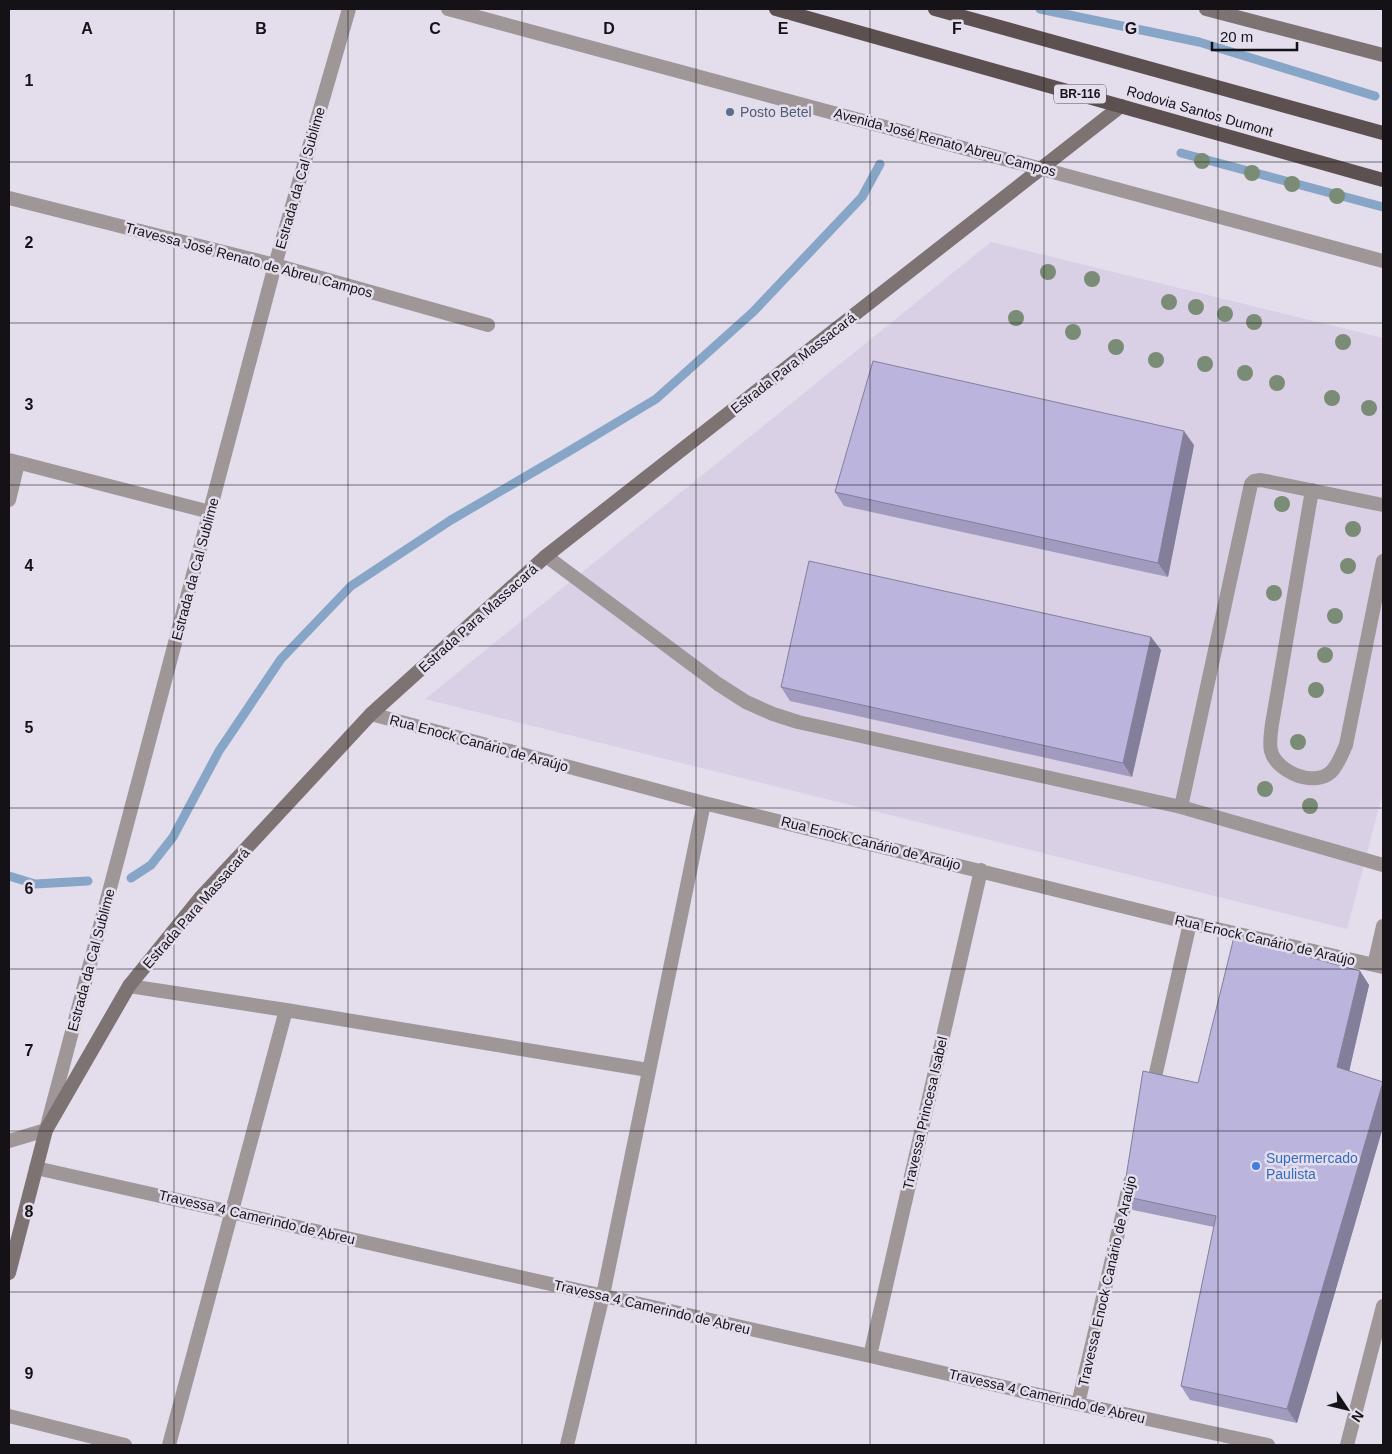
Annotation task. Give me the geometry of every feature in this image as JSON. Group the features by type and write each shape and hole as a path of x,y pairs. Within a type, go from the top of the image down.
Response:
{"highway":[{"name":"Rodovia Santos Dumont","path":"776,9 1383,180"},
{"name":"Rodovia Santos Dumont","path":"935,9 1383,133"}],"main road":[{"path":"1206,9 1383,55"},
{"name":"Estrada Para Massacará","path":"9,1273 46,1130 129,986 201,897 371,714 546,556 1122,106"}],"street":[{"name":"Estrada da Cal Sublime","path":"46,1130 275,265 349,9"},
{"name":"Avenida José Renato Abreu Campos","path":"448,9 1383,261"},
{"name":"Travessa José Renato de Abreu Campos","path":"9,198 275,265 488,325"},
{"path":"9,500 13,462 210,512"},
{"path":"1181,807 1251,484 1254,481 1261,480 1383,505"},
{"path":"1312,490 1272,724 1270,748 1273,758 1283,768 1304,778 1319,777 1331,773 1346,745 1383,561"},
{"path":"546,556 718,684 746,702 773,714 798,722 1181,807 1383,865"},
{"name":"Rua Enock Canário de Araújo","path":"371,714 704,803 1190,923 1379,966"},
{"path":"568,1445 603,1296 704,803"},
{"name":"Travessa Princesa Isabel","path":"870,1356 980,870"},
{"path":"1149,1103 1190,923"},
{"path":"1379,966 1383,926"},
{"path":"129,986 648,1070"},
{"path":"169,1445 286,1010"},
{"path":"9,1141 46,1130"},
{"name":"Travessa 4 Camerindo de Abreu","path":"36,1168 1078,1404 1268,1445"},
{"name":"Travessa Enock Canário de Araújo","path":"1078,1404 1133,1169"},
{"path":"1347,1445 1383,1306"},
{"path":"9,1416 125,1445"}],"shaded area":[{"path":"991,242 1383,338 1383,792 1347,929 425,699"}],"building":[{"path":"873,361 1184,431 1158,563 835,492"},
{"path":"809,561 1151,637 1123,763 781,687"},
{"name":"Supermercado Paulista","path":"1234,937 1360,971 1337,1067 1383,1082 1287,1409 1181,1386 1216,1216 1123,1196 1143,1071 1198,1083"}],"waterway":[{"path":"1040,9 1199,42 1375,96"},
{"path":"1181,153 1383,207"},
{"path":"131,878 151,865 173,837 219,751 281,659 351,586 451,520 656,399 753,312 862,197 880,164"},
{"path":"9,876 35,884 88,881"}],"place":[{"name":"Posto Betel","path":"730,112"},
{"name":"Supermercado Paulista","path":"1256,1166"}]}
